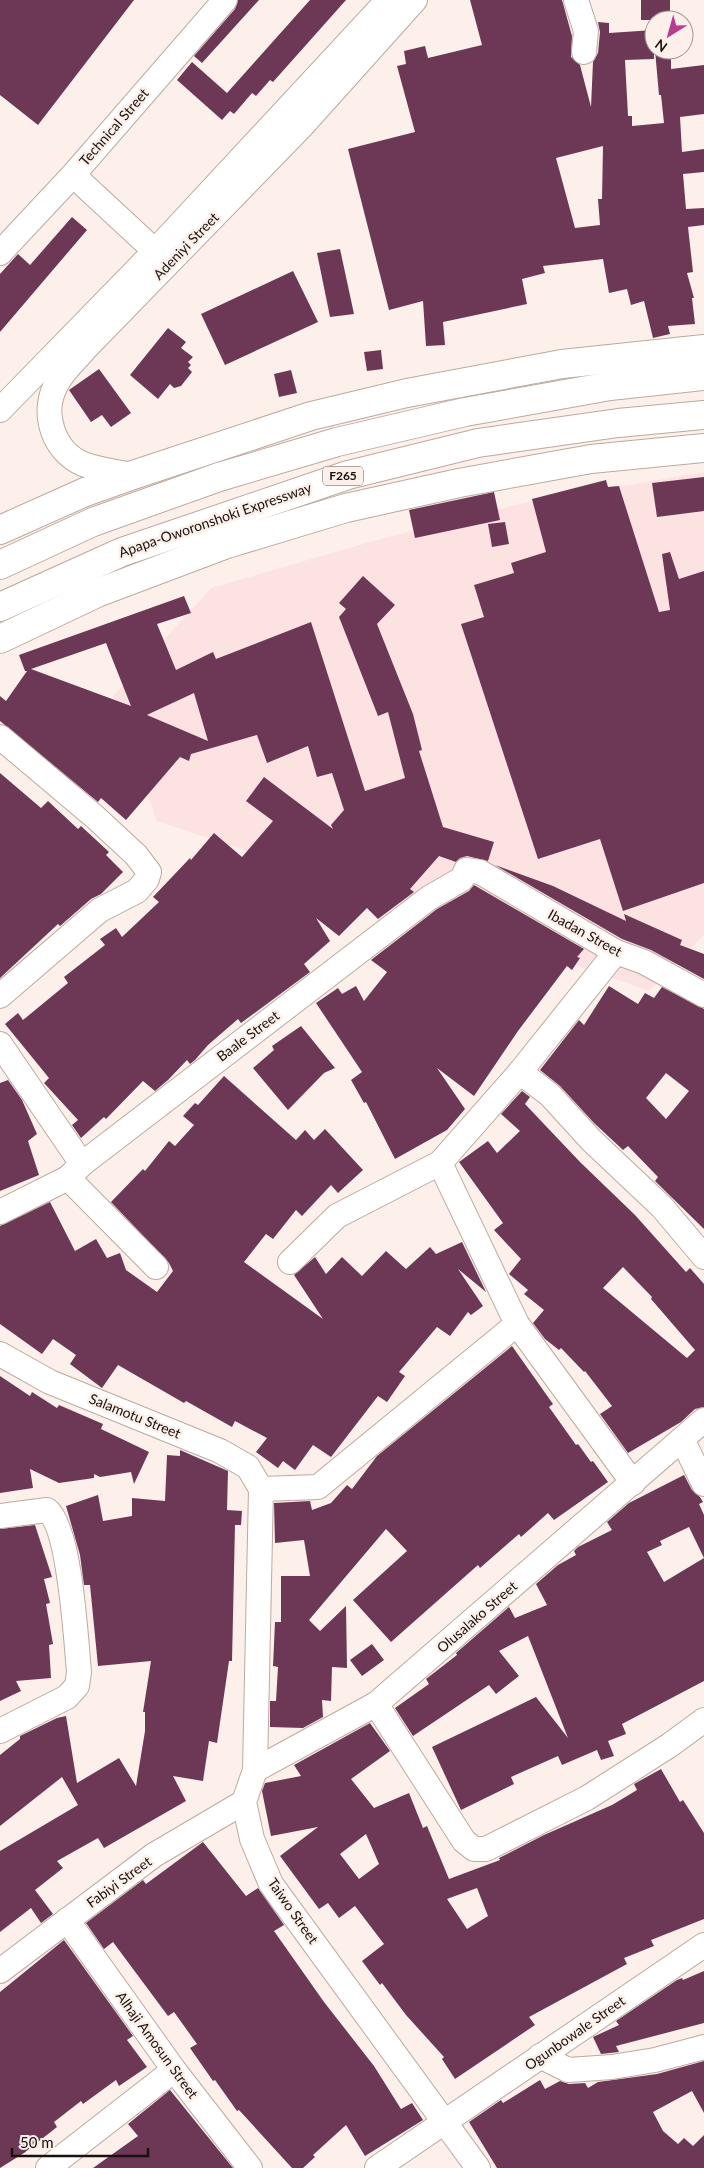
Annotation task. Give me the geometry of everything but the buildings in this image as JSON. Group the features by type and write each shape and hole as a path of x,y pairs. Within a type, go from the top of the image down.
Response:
{"main road":[{"path":"0,530 85,492 133,474 311,416 407,393 562,364 704,349"},
{"name":"F265","path":"0,565 93,522 219,477 337,442 465,412 591,389 704,376"},
{"name":"Apapa-Oworonshoki Expressway","path":"0,607 122,552 348,475 478,442 618,423 704,415"},
{"name":"Apapa-Oworonshoki Expressway","path":"0,639 97,593 227,544 346,508 459,483 591,460 704,448"}],"street":[{"name":"Technical Street","path":"0,253 73,175 225,0"},
{"name":"Adeniyi Street","path":"133,474 81,463 58,443 51,429 48,417 50,400 56,384 161,259 388,0"},
{"name":"Adeniyi Street","path":"0,410 301,127 415,0"},
{"path":"576,0 586,31 584,52"},
{"path":"73,175 161,259"},
{"path":"0,737 95,817 136,855 149,872 147,879 137,890 100,910 0,996"},
{"name":"Baale Street","path":"0,1212 75,1171 429,898 462,879 466,870 480,872 494,881"},
{"name":"Ibadan Street","path":"494,881 616,952 644,962 704,995"},
{"path":"290,1262 337,1216 440,1162 520,1072 616,952"},
{"path":"0,1044 75,1171 156,1267"},
{"path":"520,1072 550,1095 591,1140 662,1207 704,1257"},
{"path":"440,1162 517,1324 633,1483"},
{"path":"244,1802 255,1770 261,1488 318,1487 517,1324"},
{"name":"Salamotu Street","path":"0,1354 50,1382 220,1451 248,1467 261,1488"},
{"name":"Olusalako Street","path":"255,1770 376,1704 683,1441 704,1420"},
{"path":"683,1441 704,1484"},
{"path":"0,1516 37,1510 47,1510 55,1516 65,1551 79,1672 77,1686 67,1697 0,1731"},
{"path":"376,1704 464,1841 474,1849 486,1849 587,1798 670,1745 704,1720"},
{"name":"Fabiyi Street","path":"0,1971 154,1855 244,1802"},
{"name":"Taiwo Street","path":"244,1802 252,1839 272,1884 446,2121 478,2168"},
{"name":"Alhaji Amosun Street","path":"67,1920 174,2070 250,2168"},
{"name":"Ogunbowale Street","path":"377,2168 704,1945"},
{"path":"540,2056 568,2070 629,2064 704,2047"},
{"path":"48,2168 174,2070"}],"shaded area":[{"path":"704,472 704,935 649,991 340,882 157,821 113,696 211,588 377,540 524,503"}]}
